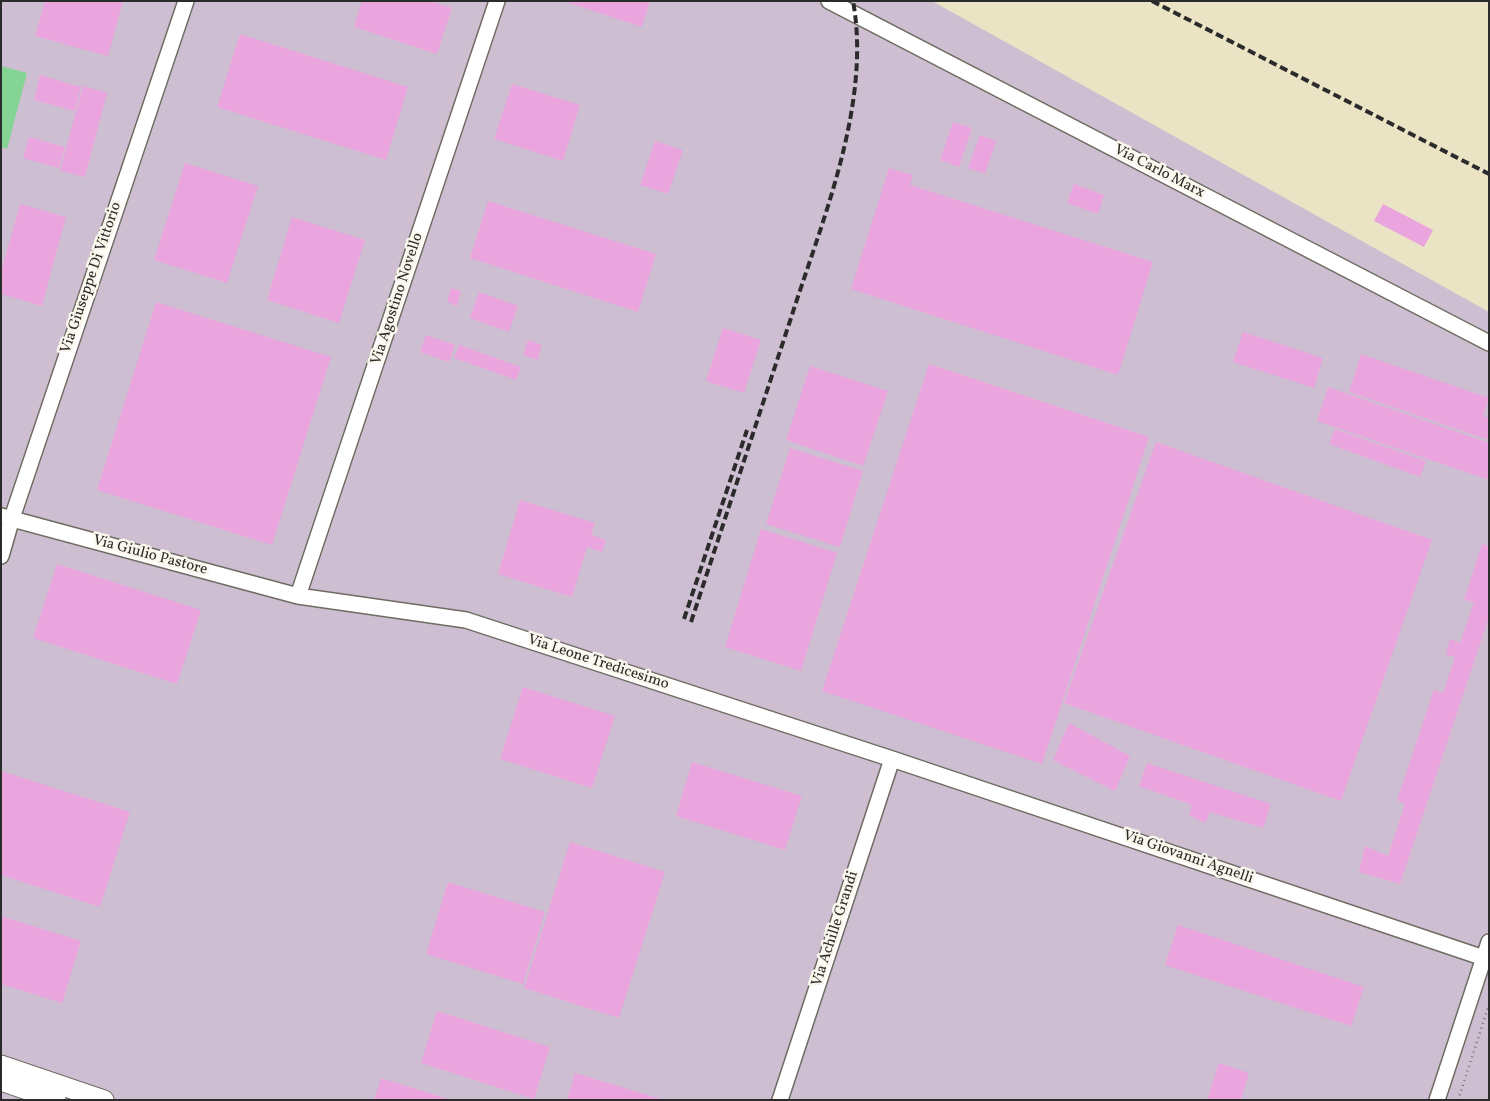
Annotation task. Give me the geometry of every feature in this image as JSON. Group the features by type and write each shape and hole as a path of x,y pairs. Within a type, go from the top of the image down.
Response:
{"main road":[{"path":"1,1065 104,1100"},
{"path":"1,1081 56,1100"}],"street":[{"name":"Via Giuseppe Di Vittorio","path":"1,556 6,517 186,1"},
{"name":"Via Agostino Novello","path":"298,596 497,1"},
{"name":"Via Carlo Marx","path":"829,1 1489,343"},
{"name":"Via Giulio Pastore","path":"6,517 298,596"},
{"name":"Via Leone Tredicesimo","path":"298,596 466,620 892,759"},
{"name":"Via Giovanni Agnelli","path":"892,759 1484,958"},
{"name":"Via Achille Grandi","path":"780,1100 892,759"},
{"path":"1436,1100 1489,942"}],"path":[{"path":"1458,1100 1489,1005"}],"shaded area":[{"path":"1,1 932,1 1489,312 1489,1100 1,1100"}],"green space":[{"path":"1,66 27,73 7,149 1,147"}],"building":[{"path":"45,1 123,1 108,56 35,36"},
{"path":"362,1 430,1 452,8 437,54 354,27"},
{"path":"563,1 650,1 642,27"},
{"path":"240,34 408,87 386,160 217,107"},
{"path":"40,75 81,87 75,111 34,100"},
{"path":"512,84 580,105 563,161 494,139"},
{"path":"83,86 107,93 85,177 60,171"},
{"path":"953,122 972,128 959,167 940,160"},
{"path":"980,135 996,141 985,174 968,168"},
{"path":"29,137 65,147 59,168 23,158"},
{"path":"655,141 683,150 668,194 640,185"},
{"path":"185,163 258,186 227,283 154,260"},
{"path":"889,168 913,175 910,185 1153,262 1118,375 851,289"},
{"path":"1074,184 1104,195 1098,214 1067,203"},
{"path":"488,201 656,254 638,312 470,258"},
{"path":"20,204 66,217 42,306 1,294 1,272"},
{"path":"1383,204 1433,230 1424,247 1374,221"},
{"path":"292,217 365,240 339,323 267,300"},
{"path":"451,288 461,291 457,306 447,302"},
{"path":"479,292 518,306 509,332 470,318"},
{"path":"156,302 331,357 272,545 97,490"},
{"path":"723,328 761,340 744,393 706,381"},
{"path":"1243,332 1323,358 1314,388 1233,362"},
{"path":"426,335 455,345 449,362 420,352"},
{"path":"528,340 542,345 537,360 523,355"},
{"path":"459,345 521,367 516,380 454,358"},
{"path":"1361,354 1489,398 1483,416 1489,418 1489,440 1349,392"},
{"path":"929,364 1149,437 1042,764 822,691"},
{"path":"810,366 888,391 863,466 786,440"},
{"path":"1328,387 1489,443 1489,480 1317,421"},
{"path":"1335,429 1426,461 1420,477 1329,444"},
{"path":"1156,442 1432,540 1341,801 1064,703"},
{"path":"790,448 863,471 840,547 766,524"},
{"path":"520,500 595,523 591,535 606,540 602,552 587,547 572,597 498,574"},
{"path":"761,529 837,553 801,671 725,647"},
{"path":"1482,544 1489,546 1489,617 1400,884 1359,872 1365,846 1388,856 1405,804 1397,800 1434,690 1443,693 1455,657 1446,655 1450,639 1460,643 1474,602 1464,600"},
{"path":"57,564 201,610 177,684 33,638"},
{"path":"523,687 615,716 592,788 500,759"},
{"path":"1069,723 1130,756 1115,791 1053,760"},
{"path":"692,762 802,796 785,850 676,816"},
{"path":"1147,763 1271,804 1263,828 1210,812 1205,823 1189,815 1192,805 1139,786"},
{"path":"1,771 130,812 100,907 1,875"},
{"path":"570,842 665,872 619,1018 524,988"},
{"path":"448,882 545,912 523,984 426,954"},
{"path":"1,916 81,941 62,1003 1,984"},
{"path":"1178,925 1364,987 1351,1026 1165,965"},
{"path":"437,1011 550,1047 534,1099 421,1063"},
{"path":"1219,1063 1249,1073 1241,1100 1207,1100"},
{"path":"575,1073 661,1099 661,1100 567,1100"},
{"path":"381,1078 448,1099 374,1100"}],"railway":[{"path":"691,622 829,204 840,163 850,122 856,81 857,41 853,1"},
{"path":"1152,1 1489,174"},
{"path":"684,619 747,430"}]}
